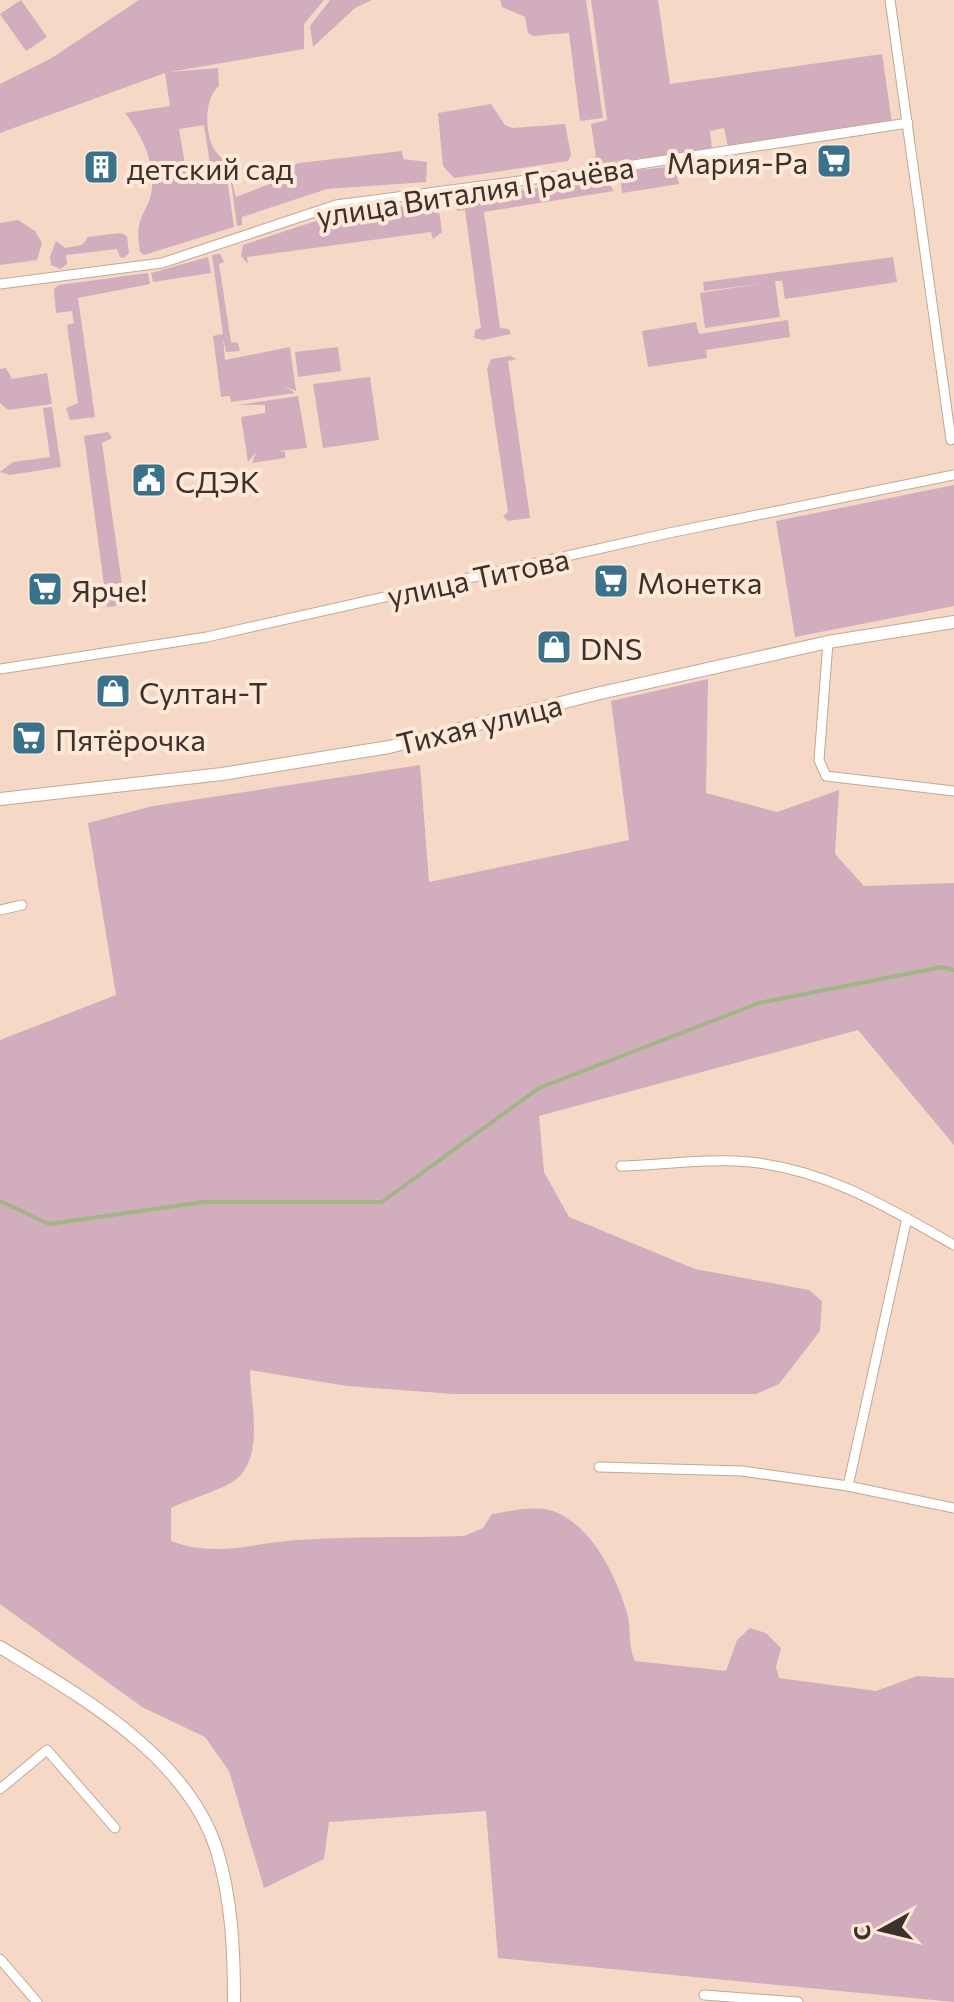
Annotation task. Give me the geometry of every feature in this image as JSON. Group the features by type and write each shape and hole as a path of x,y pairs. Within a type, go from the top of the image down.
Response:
{"street":[{"path":"890,0 951,440"},
{"name":"улица Виталия Грачёва","path":"0,284 162,263 336,205 594,171 908,123"},
{"name":"улица Титова","path":"0,669 207,637 669,533 954,475"},
{"name":"Тихая улица","path":"0,799 222,774 375,750 596,694 828,642 954,622"},
{"path":"828,642 819,760 826,776 954,791"},
{"path":"0,910 22,905"},
{"path":"621,1166 748,1162 800,1170 849,1187 954,1245"},
{"path":"848,1486 907,1218"},
{"path":"599,1467 742,1471 848,1486 954,1508"},
{"path":"0,1647 119,1726 159,1762 194,1806 217,1850 225,1882 233,1937 234,2002"},
{"path":"0,1789 47,1750 115,1828"},
{"path":"0,1959 37,2002"},
{"path":"704,1995 798,2002"}],"shaded area":[{"path":"21,0 47,37 26,51 0,14"},
{"path":"139,0 324,0 304,24 304,49 169,72 218,68 219,86 208,106 207,123 213,147 226,168 211,170 204,125 179,129 187,177 226,171 234,227 144,255 140,252 138,239 140,221 151,196 151,166 141,138 125,113 170,106 165,73 0,133 0,84 50,59"},
{"path":"330,0 372,0 355,8 313,47 310,26"},
{"path":"500,0 586,0 603,118 580,121 569,33 533,36 528,33 525,17 502,7"},
{"path":"591,0 658,0 670,84 882,54 892,123 728,148 724,128 710,131 712,149 590,165 596,156 591,124 607,120"},
{"path":"491,104 505,125 513,128 565,124 571,155 568,161 454,178 443,166 438,113"},
{"path":"402,151 403,159 427,162 426,182 327,189 242,217 242,225 237,226 230,174 236,197 280,180 279,170 299,163"},
{"path":"667,167 675,169 679,184 622,193 620,172"},
{"path":"605,177 614,191 484,212 500,328 509,329 511,334 483,340 474,338 475,330 481,328 465,210 457,211 458,200"},
{"path":"433,202 439,210 442,232 433,239 431,232 247,257 248,264 241,256 243,245 334,215"},
{"path":"18,220 35,231 42,243 37,260 0,265 0,223"},
{"path":"120,233 127,236 129,253 124,258 120,257 117,249 66,255 67,264 60,269 51,265 50,257 56,241 65,248 82,245 88,237"},
{"path":"220,254 224,262 219,264 231,342 238,343 240,351 226,352 223,337 225,360 290,347 296,391 284,386 295,393 231,402 230,396 221,397 213,336 223,334 212,255"},
{"path":"208,257 211,273 153,282 151,273"},
{"path":"893,257 897,282 785,299 782,281 775,281 780,317 705,328 700,293 758,284 704,291 703,282"},
{"path":"148,273 150,284 78,298 95,417 70,420 66,408 78,403 67,325 74,323 72,311 56,313 54,289 59,285"},
{"path":"788,320 790,337 706,350 707,358 648,367 642,331 696,322 699,334"},
{"path":"338,347 341,371 298,377 295,352"},
{"path":"510,356 517,359 508,361 530,518 508,521 503,516 508,512 487,369 491,359"},
{"path":"6,368 12,379 47,373 52,404 8,410 0,403 0,369"},
{"path":"370,377 379,440 323,448 313,384"},
{"path":"298,396 307,448 280,451 285,452 285,458 252,463 256,452 248,462 241,417 265,413 265,405 238,405"},
{"path":"52,407 61,467 10,475 0,472 13,462 50,457 43,408"},
{"path":"108,432 112,438 102,443 123,592 130,593 132,600 125,605 107,607 84,436"},
{"path":"954,485 954,606 795,637 776,521"},
{"path":"708,679 706,793 777,812 839,790 835,854 864,886 954,883 954,1145 858,1030 539,1116 544,1172 569,1217 695,1269 809,1290 822,1301 820,1331 779,1384 756,1394 454,1394 347,1386 250,1370 254,1439 247,1465 240,1476 227,1485 171,1508 171,1541 219,1549 318,1539 464,1536 483,1528 492,1514 546,1509 580,1528 601,1554 627,1613 635,1661 726,1671 737,1640 750,1628 766,1633 781,1648 776,1667 779,1678 876,1691 917,1676 954,1678 954,2002 498,1958 486,1811 329,1822 324,1859 264,1888 229,1771 205,1737 142,1707 0,1604 0,1040 116,995 88,823 153,806 420,765 429,882 629,840 611,701"}],"waterway":[{"path":"0,1201 49,1224 204,1202 382,1202 539,1088 759,1003 942,967 954,970"}],"place":[{"name":"Мария-Ра","path":"834,161"},
{"name":"детский сад","path":"101,167"},
{"name":"СДЭК","path":"149,480"},
{"name":"Монетка","path":"611,581"},
{"name":"Ярче!","path":"45,589"},
{"name":"DNS","path":"554,647"},
{"name":"Султан-Т","path":"113,691"},
{"name":"Пятёрочка","path":"29,738"}]}
